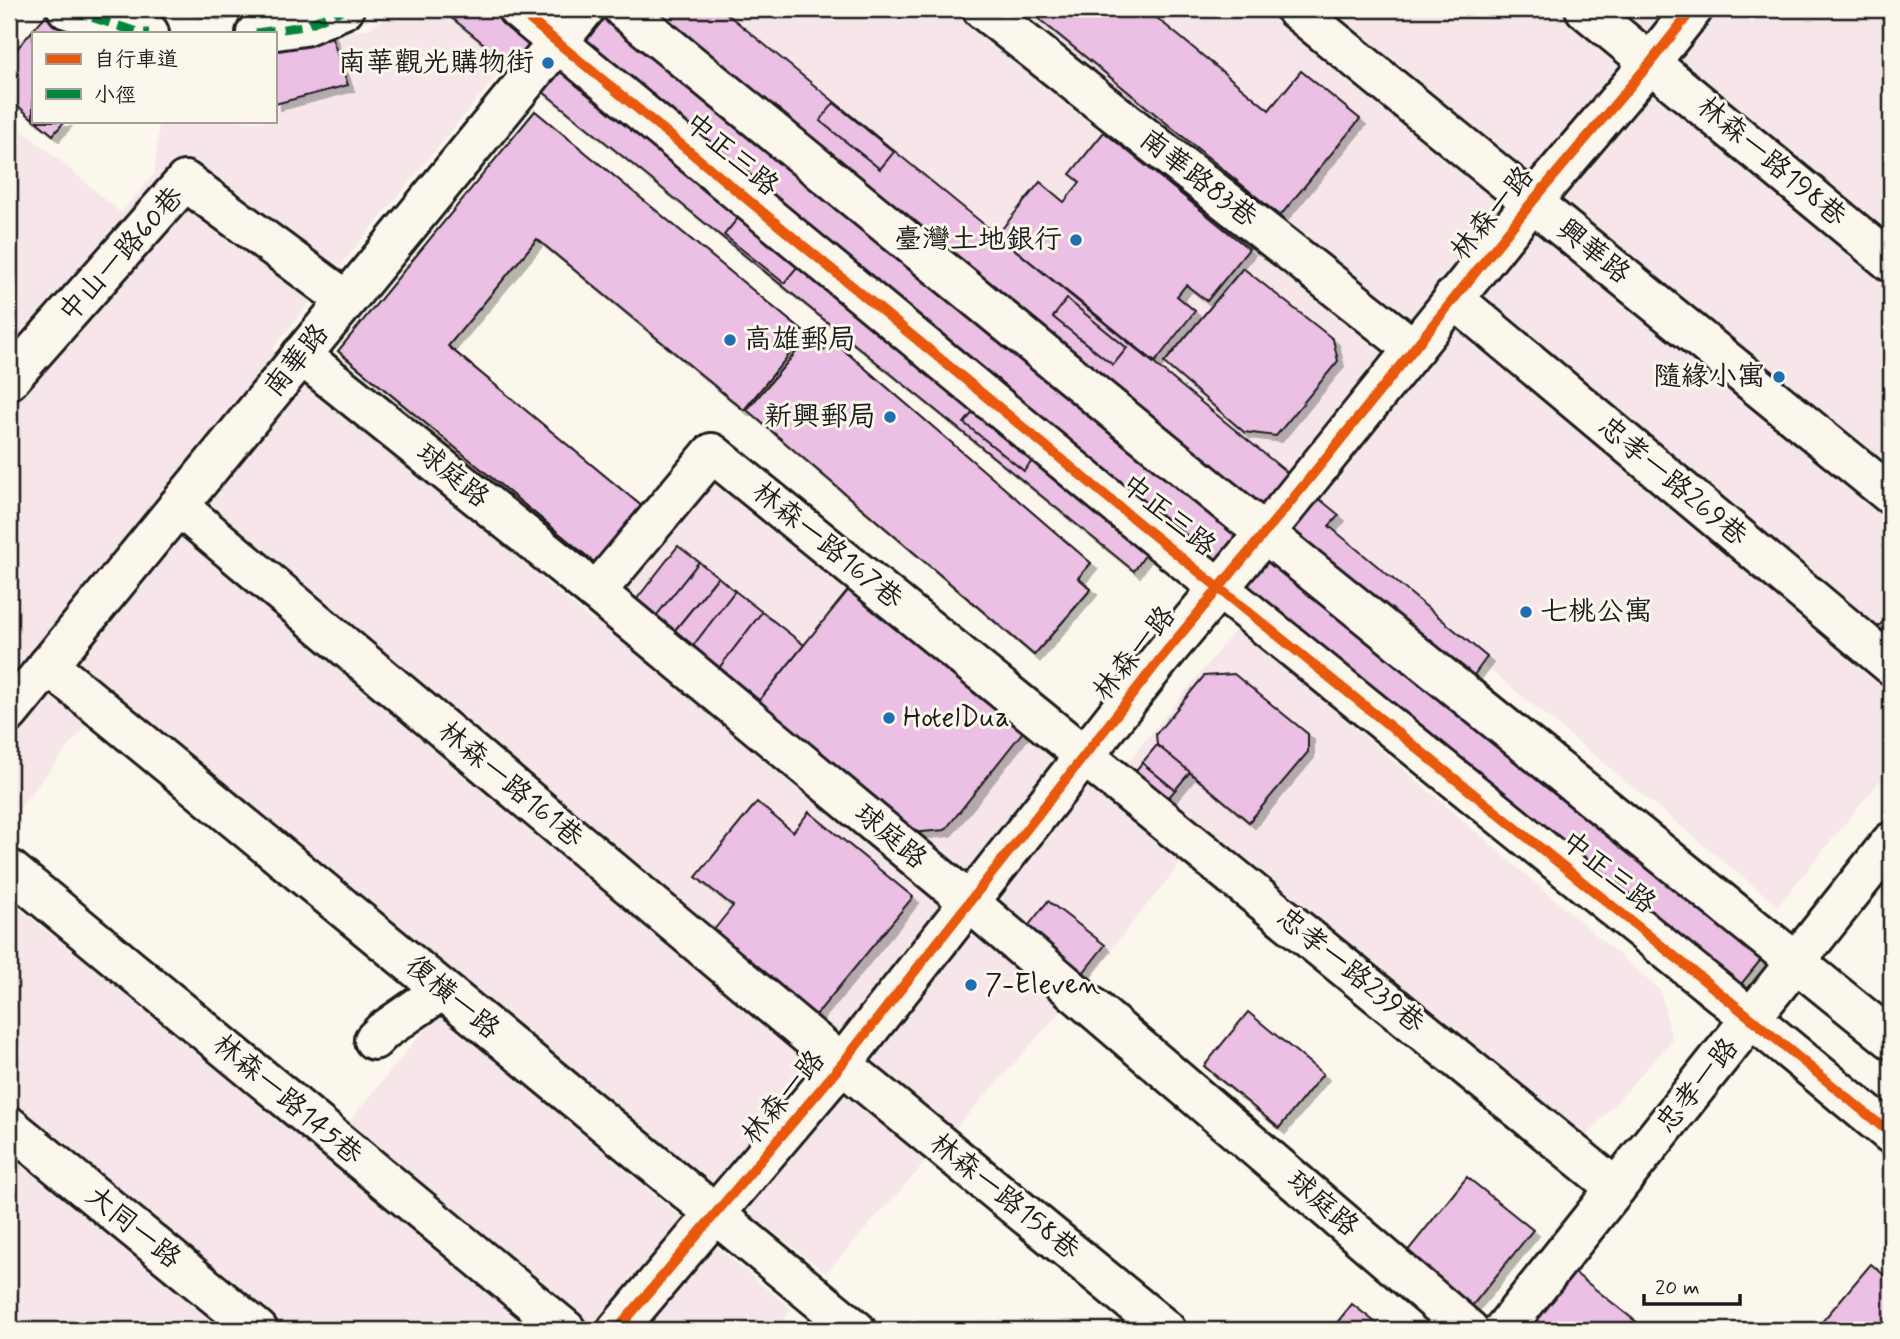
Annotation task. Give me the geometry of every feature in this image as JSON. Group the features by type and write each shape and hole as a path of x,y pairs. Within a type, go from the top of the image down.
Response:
{"street":[{"path":"67,9 137,32"},
{"path":"263,32 304,26 344,9"},
{"name":"中正三路","path":"517,9 1219,587 1752,1018 1891,1134"},
{"name":"南華路","path":"9,713 585,9"},
{"name":"中正三路","path":"623,9 1891,1039"},
{"name":"南華路83巷","path":"982,9 1414,349"},
{"name":"興華路","path":"1296,9 1891,495"},
{"name":"林森一路198巷","path":"1585,9 1891,262"},
{"name":"林森一路","path":"617,1330 842,1064 1083,754 1453,298 1693,9"},
{"name":"中山一路60巷","path":"9,380 185,181 346,300"},
{"name":"忠孝一路269巷","path":"1453,298 1891,665"},
{"name":"球庭路","path":"301,355 596,592 968,901 1469,1330"},
{"name":"林森一路167巷","path":"596,592 712,453 1083,754"},
{"name":"林森一路161巷","path":"178,506 842,1064"},
{"name":"復橫一路","path":"48,665 856,1330"},
{"name":"忠孝一路239巷","path":"1083,754 1616,1188"},
{"name":"忠孝一路","path":"1503,1330 1891,842"},
{"name":"林森一路145巷","path":"9,869 566,1330"},
{"path":"374,1040 442,990"},
{"name":"林森一路158巷","path":"842,1064 1166,1330"},
{"name":"大同一路","path":"9,1126 258,1330"}],"shaded area":[{"path":"400,9 487,9 523,44 272,349 594,623 717,468 1104,791 1238,627 1661,991 1672,1040 1562,1163 1185,858 1060,1012 826,1273 667,1149 111,694 9,821 9,120 121,213 155,173 159,122 276,122 276,45 370,28"},
{"path":"684,9 1868,9 1891,28 1891,767 1778,906"},
{"path":"9,901 325,1151 438,1013 792,1310 774,1330 9,1330"}],"building":[{"path":"51,9 87,32 32,32 32,118 9,98 9,58"},
{"path":"183,9 241,9 215,14"},
{"path":"441,9 721,9 1339,515 1329,526 1487,657 1474,675 1784,931 1734,993 1148,551 1134,571"},
{"path":"1027,9 1146,9 1269,110 1301,71 1360,119 1280,216"},
{"path":"329,29 348,85 276,104 276,44"},
{"path":"834,103 894,152 880,169 820,121"},
{"name":"高雄郵局","path":"535,111 806,334 744,410 537,239 448,346 645,509 599,566 338,351"},
{"name":"高雄郵局","path":"535,111 806,334 744,410 537,239 448,346 645,509 599,566 338,351"},
{"path":"37,122 64,122 53,135"},
{"path":"1104,132 1249,249 1207,301 1186,285 1177,296 1195,311 1155,362 997,235 1040,182 1064,202 1080,182 1070,174"},
{"path":"738,218 798,266 784,283 724,235"},
{"path":"1243,268 1333,339 1338,361 1276,436 1244,432 1164,363"},
{"path":"1067,299 1127,348 1113,365 1053,317"},
{"name":"高雄郵局","path":"808,338 823,351 832,340 1091,563 1078,578 1091,589 1034,655 747,410"},
{"name":"高雄郵局","path":"808,338 823,351 832,340 1091,563 1078,578 1091,589 1034,655 747,410"},
{"path":"978,406 1038,454 1024,471 964,423"},
{"path":"678,546 699,562 649,625 629,609"},
{"path":"699,562 718,577 667,640 649,625"},
{"path":"718,577 735,591 686,655 667,640"},
{"name":"HotelDua","path":"850,588 1025,729 945,830 910,833 753,708"},
{"path":"735,591 762,612 713,676 686,655"},
{"path":"762,612 804,645 753,708 713,676"},
{"path":"1891,613 1891,639 1878,627"},
{"path":"1234,674 1308,734 1308,752 1249,822 1157,745 1156,734 1204,676"},
{"path":"1157,745 1190,772 1175,790 1142,763"},
{"path":"1142,763 1175,790 1159,809 1126,782"},
{"path":"757,802 793,832 809,812 913,897 816,1015 713,931 733,906 696,877"},
{"path":"1048,901 1105,945 1079,978 1022,934"},
{"path":"1248,1012 1323,1074 1279,1128 1204,1066"},
{"path":"1467,1177 1533,1230 1472,1306 1406,1253"},
{"path":"1871,1264 1891,1281 1891,1330 1815,1330"},
{"path":"1570,1269 1639,1324 1634,1330 1521,1330"},
{"path":"1352,1304 1385,1330 1331,1330"}],"marked path":[{"path":"67,9 137,32"},
{"path":"263,32 304,26 344,9"}],"cycle path":[{"path":"517,9 1152,534 1891,1134"},
{"path":"617,1330 842,1064 1161,658 1532,202 1693,9"}],"place":[{"name":"南華觀光購物街","path":"548,63"},
{"name":"臺灣土地銀行","path":"1076,240"},
{"name":"高雄郵局","path":"730,340"},
{"name":"隨緣小寓","path":"1779,377"},
{"name":"新興郵局","path":"890,417"},
{"name":"七桃公寓","path":"1526,612"},
{"name":"HotelDua","path":"889,718"},
{"name":"7-Eleven","path":"971,985"}]}
